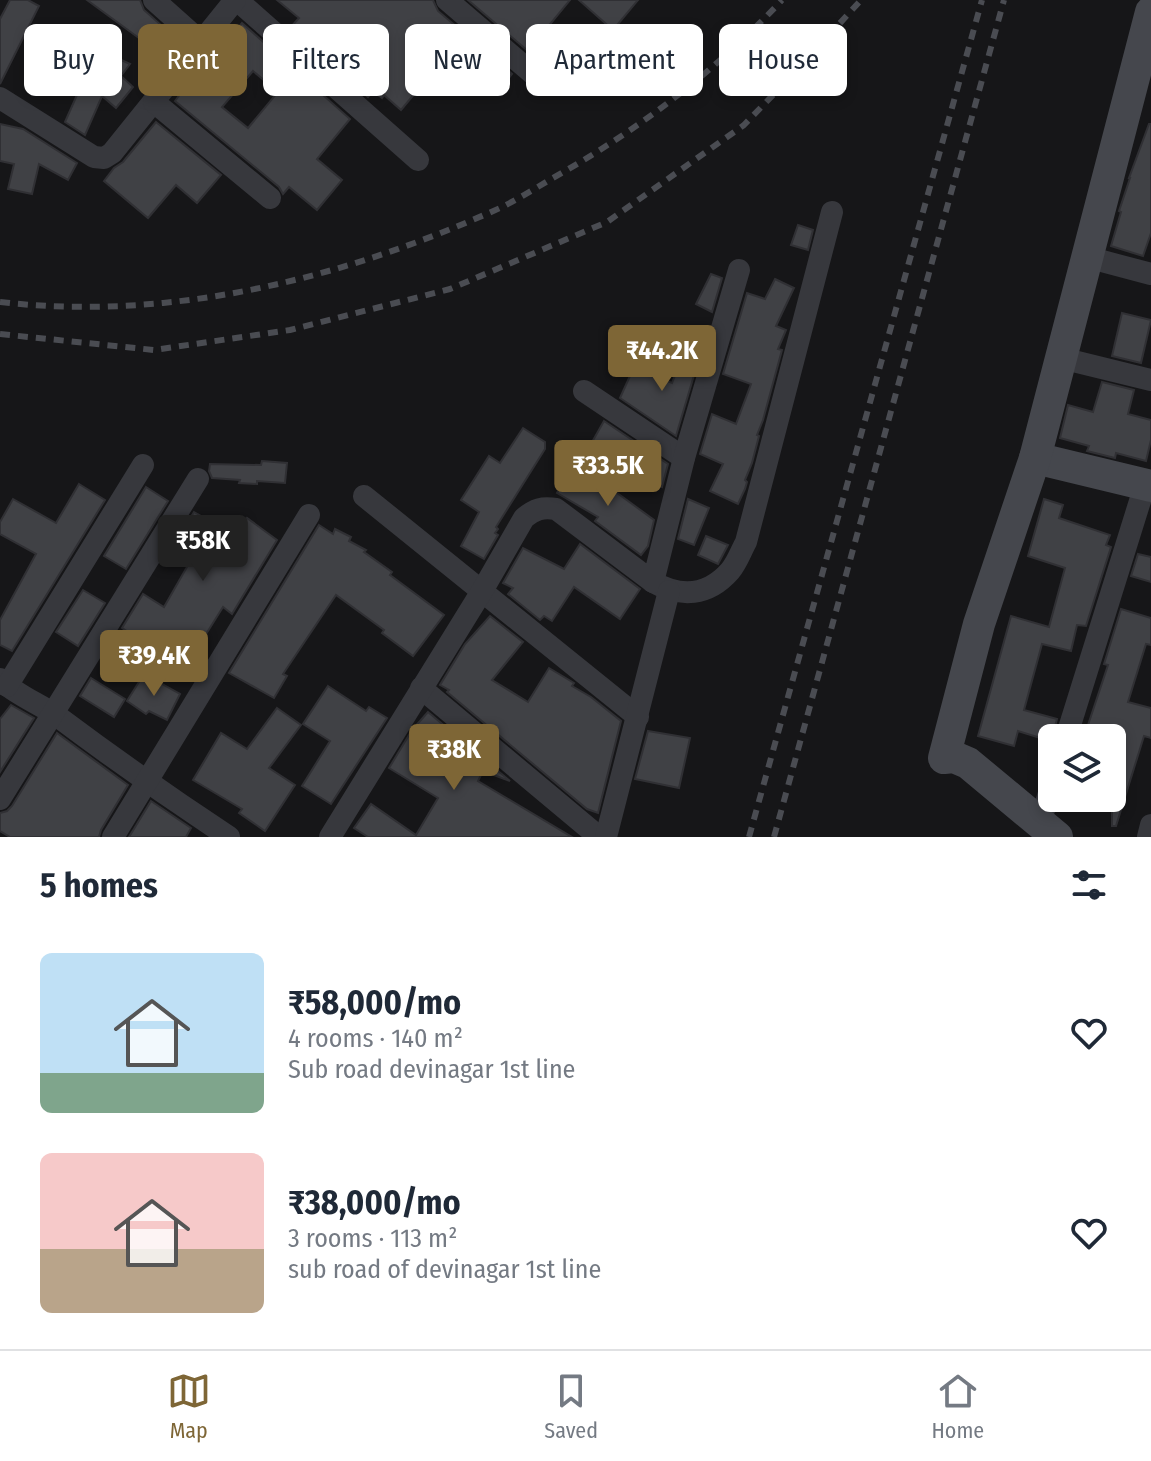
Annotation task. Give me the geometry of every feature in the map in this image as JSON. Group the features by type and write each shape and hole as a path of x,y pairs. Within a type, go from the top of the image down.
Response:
{"street":[{"path":"154,0 181,24"},
{"path":"216,24 236,0 418,160"},
{"path":"447,0 526,68"},
{"path":"1048,830 968,763 954,757 944,758 979,624 1035,458 1151,12"},
{"path":"0,98 94,157 104,158 112,153 159,96"},
{"path":"154,102 270,198"},
{"path":"330,837 524,518 535,509 556,509 661,586 697,593 719,581 732,569 746,542 832,212"},
{"path":"1087,257 1151,274"},
{"path":"606,837 638,717 684,458 739,270"},
{"path":"1061,358 1151,380"},
{"path":"584,391 684,458"},
{"path":"1035,458 1148,485 1071,724"},
{"path":"143,465 3,682 229,837"},
{"path":"0,799 198,479"},
{"path":"364,496 638,717"},
{"path":"113,837 309,515"},
{"path":"421,688 599,837"},
{"path":"1148,837 1151,825"}],"building":[{"path":"10,0 28,0 39,6 30,24 24,24 24,36 0,84 0,19"},
{"path":"87,0 140,0 144,10 160,24 138,24 138,37"},
{"path":"277,0 433,0 438,11 453,24 405,24 405,96 413,96 401,110 385,96 389,96 389,24 294,24 299,18"},
{"path":"468,0 570,0 550,24 526,24 526,49 510,36 510,24 496,24"},
{"path":"579,0 638,0 618,24 606,24"},
{"path":"247,27 263,42 263,79 253,71 247,78"},
{"path":"122,60 130,64 122,75"},
{"path":"122,77 133,87 116,108 102,96 122,96"},
{"path":"77,96 102,96 85,135 65,122"},
{"path":"179,96 231,96 222,107 248,128 275,96 324,96 350,119 317,159 342,180 317,210 289,187 283,194 279,187 175,101"},
{"path":"156,122 221,175 197,203 176,185 148,218 104,181"},
{"path":"0,124 23,129 77,163 68,180 39,164 32,194 8,189 14,164 0,161"},
{"path":"1149,124 1151,233 1143,256 1111,246 1129,178"},
{"path":"798,225 813,230 808,250 791,245"},
{"path":"711,274 722,278 712,312 696,304"},
{"path":"775,279 794,288 776,326 786,330 778,349 782,350 745,489 738,504 710,491 723,464 700,454 712,414 736,424 751,384 723,374 747,293 765,299"},
{"path":"1122,313 1151,320 1141,363 1112,356"},
{"path":"685,350 700,355 676,436 620,398 634,367 672,383"},
{"path":"1102,382 1134,390 1128,414 1151,420 1151,440 1146,461 1116,453 1115,458 1087,451 1089,446 1060,438 1068,405 1093,412"},
{"path":"604,421 668,464 662,487 587,451"},
{"path":"523,428 545,442 545,449 496,527 495,533 498,535 484,559 461,546 479,512 461,500 489,456 500,463"},
{"path":"262,461 287,463 285,483 239,483 240,480 212,478 209,471 210,464 261,465"},
{"path":"573,465 579,465 654,520 648,546 641,555 595,521 598,517 557,493"},
{"path":"79,484 105,500 12,651 0,645 0,620 36,554 0,534 0,522 13,499 56,523"},
{"path":"146,487 168,501 126,569 104,556"},
{"path":"688,499 709,508 694,545 678,539"},
{"path":"1044,499 1063,505 1059,518 1110,535 1106,545 1111,547 1086,626 1077,625 1071,651 1042,644 1024,710 1057,719 1056,724 1038,724 1038,737 1018,731 1014,746 978,736 1011,616 1049,627 1065,568 1028,556"},
{"path":"194,512 235,535 247,518 277,540 232,614 223,607 193,655 166,639 159,651 122,628 143,594 164,607 191,560 171,549"},
{"path":"319,525 333,534 335,529 351,537 349,541 366,550 364,552 392,572 390,575 444,615 413,656 336,595 283,674 287,676 274,698 229,673"},
{"path":"706,536 728,545 718,564 698,555"},
{"path":"580,544 640,589 620,619 574,587 552,621 544,616 540,620 508,594 513,588 503,583 523,548 564,569"},
{"path":"1138,554 1151,557 1151,582 1131,576"},
{"path":"83,590 105,603 78,646 56,632"},
{"path":"1121,609 1151,618 1151,645 1146,644 1128,702 1151,708 1151,738 1144,736 1126,794 1126,724 1088,724 1108,665 1104,664"},
{"path":"490,616 523,642 492,680 528,702 549,668 574,683 572,686 621,721 598,813 587,809 440,685 465,644"},
{"path":"144,674 180,694 167,720 149,711 146,714 127,701"},
{"path":"91,678 125,699 114,717 80,696"},
{"path":"328,686 366,711 369,707 387,718 331,804 302,786 330,741 303,724"},
{"path":"11,705 34,718 0,772 0,719"},
{"path":"277,708 301,725 269,768 295,785 265,831 239,813 242,809 193,780 221,733 247,749"},
{"path":"428,712 510,781 483,771 478,781 572,837 368,837 354,828 371,804 416,835 438,798 389,768 412,730"},
{"path":"648,731 690,738 679,788 635,779"},
{"path":"57,733 128,785 99,837 10,837 0,831 0,813 12,806"},
{"path":"151,801 191,828 186,837 129,837"},
{"path":"1112,812 1120,812 1116,826 1112,826"}],"railway":[{"path":"0,302 64,307 129,306 193,300 319,274 441,233 507,205 645,120 703,75 782,0"},
{"path":"0,334 154,350 290,330 450,289 607,222 744,125 861,0"},
{"path":"749,837 982,0"},
{"path":"774,837 1004,0"}]}
